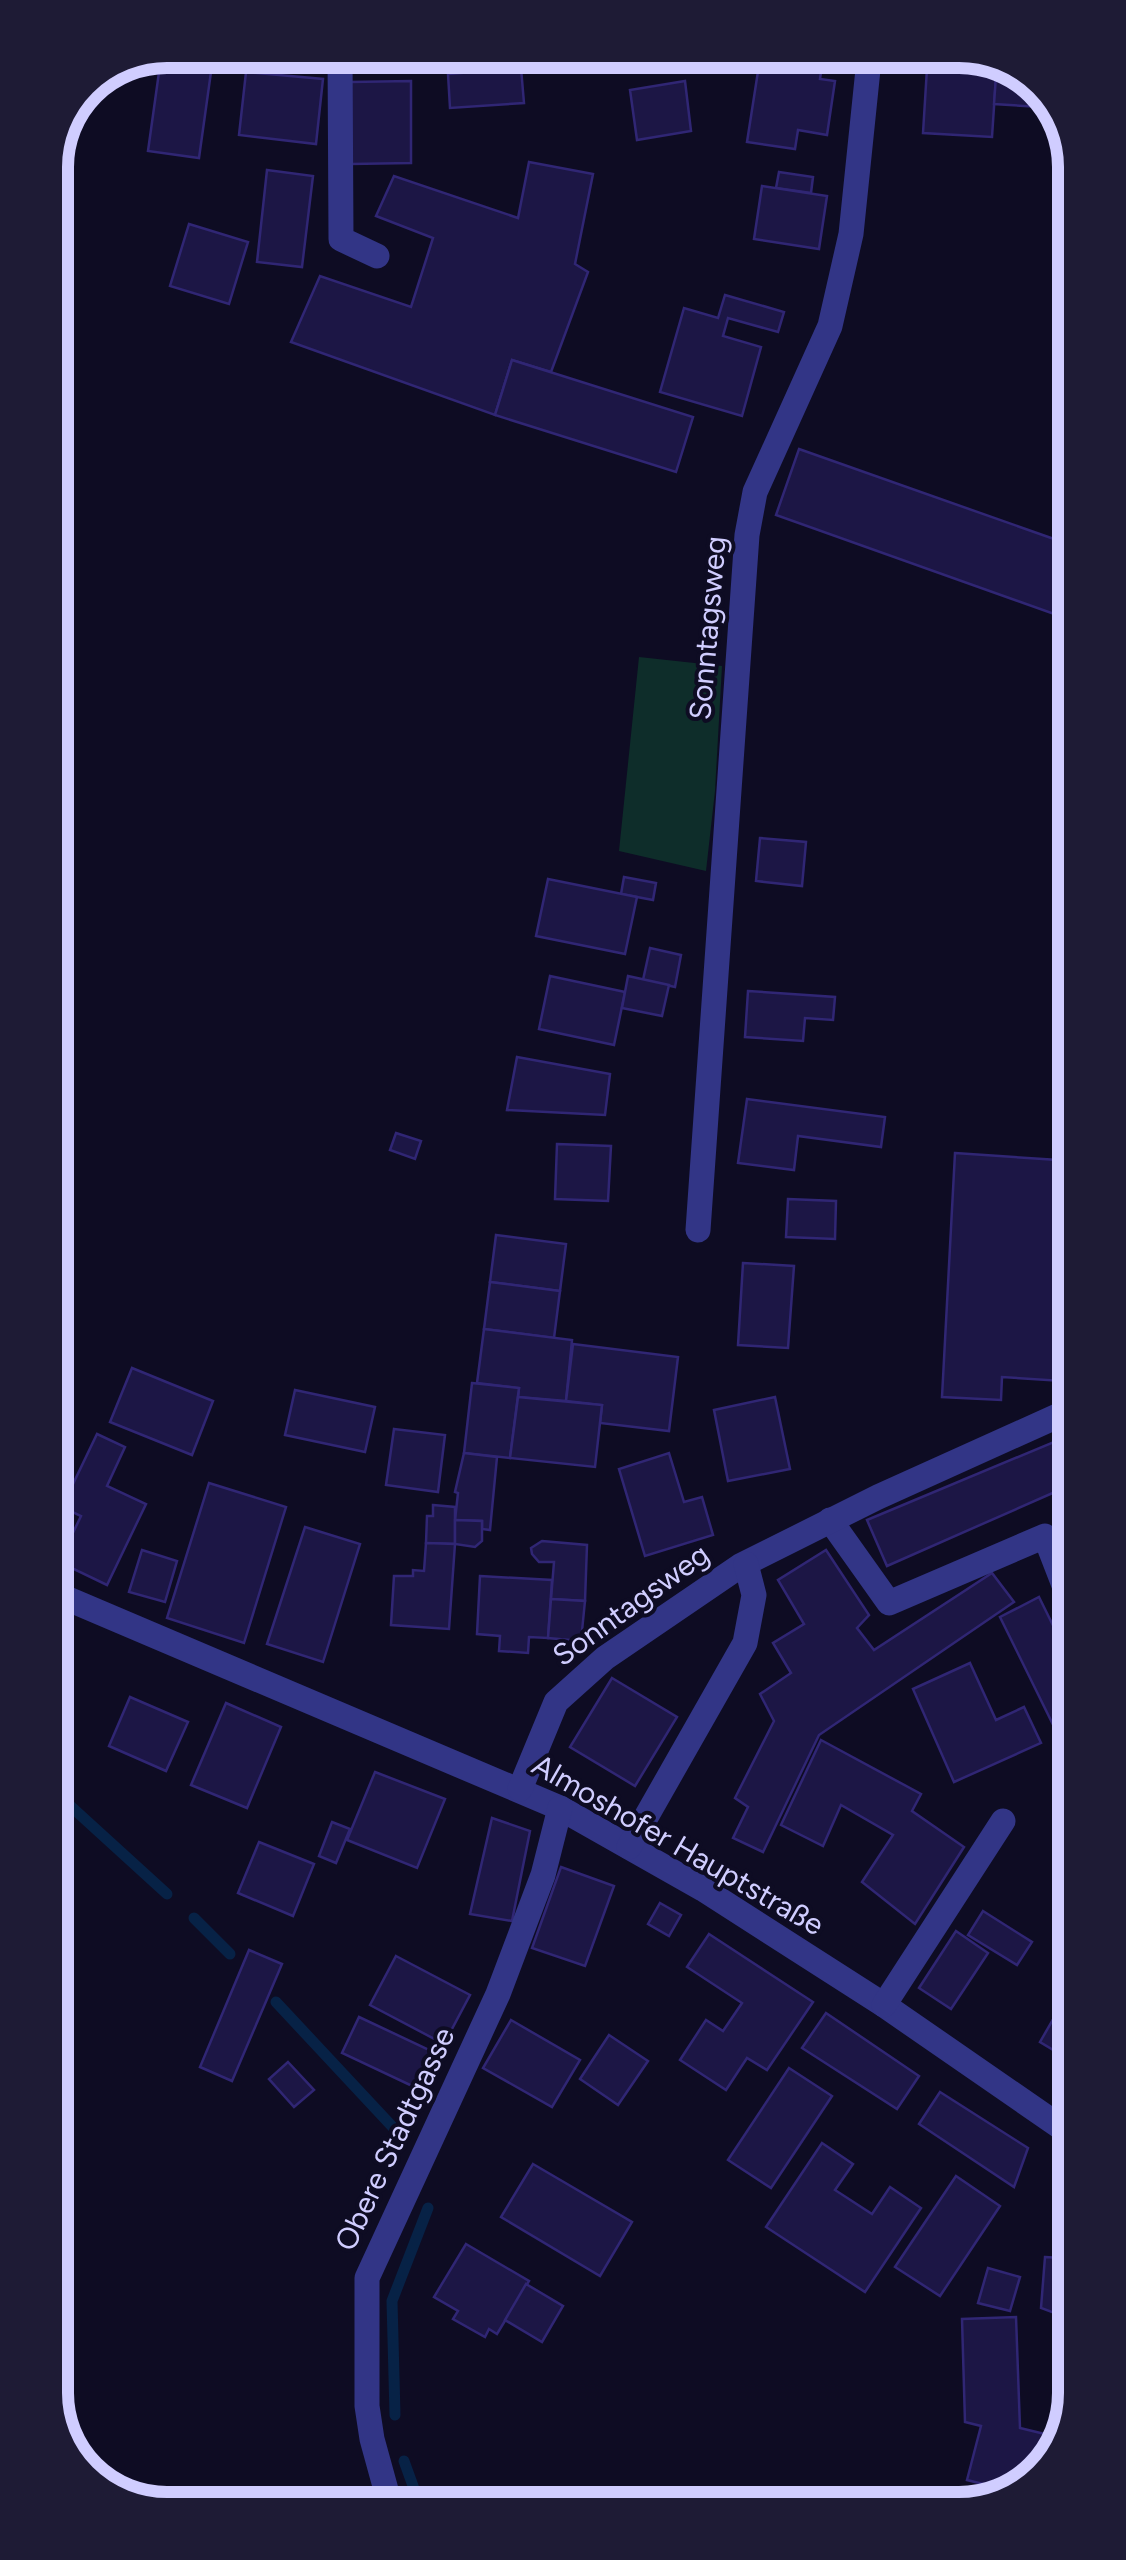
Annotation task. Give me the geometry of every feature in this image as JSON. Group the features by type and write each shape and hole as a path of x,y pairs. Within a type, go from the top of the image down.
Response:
{"street":[{"path":"333,68 341,239 377,256"},
{"name":"Sonntagsweg","path":"698,1230 746,535 755,492 830,326 851,234 868,68"},
{"name":"Sonntagsweg","path":"520,1789 556,1702 606,1658 746,1564 830,1520 1058,1416"},
{"path":"830,1520 889,1603 1045,1536 1058,1570"},
{"path":"630,1847 744,1643 754,1596 746,1564"},
{"name":"Almoshofer Hauptstraße","path":"68,1599 560,1808 703,1889 884,2005 1058,2124"},
{"name":"Obere Stadtgasse","path":"387,2492 366,2406 367,2278 498,1994 543,1875 560,1808"},
{"path":"884,2005 1003,1821"}],"green space":[{"path":"639,657 722,666 706,871 619,851"}],"building":[{"path":"160,68 211,72 199,158 148,151"},
{"path":"521,68 524,103 450,108 448,74"},
{"path":"759,68 822,68 820,79 835,81 827,135 798,130 795,149 747,142"},
{"path":"927,68 979,69 996,75 992,137 923,133"},
{"path":"246,72 323,79 316,144 239,135"},
{"path":"996,75 1020,88 1039,107 994,104"},
{"path":"411,81 411,163 351,164 350,82"},
{"path":"685,81 691,131 637,140 630,90"},
{"path":"529,162 593,174 575,264 588,272 551,372 512,360 495,415 291,342 320,276 411,307 433,238 376,216 394,176 518,218"},
{"path":"267,170 313,176 302,267 257,262"},
{"path":"779,172 813,177 811,193 776,188"},
{"path":"762,186 827,196 819,249 754,239"},
{"path":"189,224 248,242 229,304 170,286"},
{"path":"725,295 784,312 778,332 728,318 723,336 761,347 742,416 660,392 684,308 718,318"},
{"path":"512,360 693,417 676,472 495,415"},
{"path":"799,449 1058,540 1058,615 776,515"},
{"path":"760,838 806,842 802,886 756,881"},
{"path":"624,877 656,883 653,900 621,894"},
{"path":"548,879 637,897 625,954 536,936"},
{"path":"650,948 681,955 675,987 643,980"},
{"path":"550,976 625,992 614,1045 539,1029"},
{"path":"628,976 669,985 662,1016 622,1008"},
{"path":"748,991 835,997 833,1020 805,1018 803,1041 745,1037"},
{"path":"517,1057 610,1074 605,1115 507,1110"},
{"path":"747,1099 885,1117 881,1147 798,1136 794,1170 738,1163"},
{"path":"396,1133 421,1141 415,1159 390,1150"},
{"path":"557,1144 611,1146 608,1201 555,1199"},
{"path":"955,1153 1058,1160 1058,1381 1002,1377 1001,1400 942,1397"},
{"path":"788,1199 836,1201 835,1239 786,1237"},
{"path":"496,1235 566,1244 560,1291 490,1282"},
{"path":"743,1263 794,1266 788,1348 738,1345"},
{"path":"490,1282 560,1291 554,1338 484,1329"},
{"path":"484,1329 572,1340 566,1401 518,1397 519,1388 477,1383"},
{"path":"573,1344 678,1357 669,1431 600,1423 602,1405 566,1401"},
{"path":"132,1368 213,1401 192,1455 110,1422"},
{"path":"472,1383 519,1388 510,1458 464,1453"},
{"path":"295,1390 375,1407 365,1452 285,1435"},
{"path":"518,1397 602,1405 595,1467 510,1458"},
{"path":"775,1397 790,1469 728,1481 714,1410"},
{"path":"394,1429 445,1435 438,1492 386,1485"},
{"path":"97,1434 125,1447 107,1486 146,1504 107,1585 68,1566 68,1543 81,1516 68,1510 68,1494"},
{"path":"1058,1440 1058,1491 887,1566 867,1520"},
{"path":"464,1453 497,1457 490,1530 482,1529 482,1521 455,1520 455,1492"},
{"path":"669,1453 684,1502 702,1497 713,1535 645,1556 619,1469"},
{"path":"209,1483 286,1507 244,1643 167,1618"},
{"path":"433,1505 455,1507 455,1544 426,1543 427,1516 433,1516"},
{"path":"455,1520 482,1521 482,1541 475,1547 455,1544"},
{"path":"305,1527 360,1544 323,1662 267,1644"},
{"path":"542,1541 587,1545 585,1601 551,1599 554,1562 539,1562 531,1548"},
{"path":"426,1543 455,1544 449,1629 391,1625 394,1576 413,1576 413,1570 424,1571"},
{"path":"142,1550 177,1561 165,1602 129,1592"},
{"path":"826,1550 869,1615 857,1628 874,1650 992,1573 1014,1602 819,1735 763,1852 733,1838 748,1807 735,1798 774,1721 760,1694 791,1673 773,1643 804,1624 778,1580"},
{"path":"480,1576 552,1580 548,1638 529,1637 528,1653 499,1651 500,1636 477,1634"},
{"path":"1039,1597 1058,1636 1058,1735 1000,1617"},
{"path":"551,1599 585,1601 581,1641 548,1638"},
{"path":"970,1663 996,1720 1024,1707 1041,1743 954,1782 913,1689"},
{"path":"612,1678 677,1717 635,1786 570,1747"},
{"path":"130,1697 188,1722 166,1771 109,1746"},
{"path":"226,1703 281,1727 247,1808 191,1785"},
{"path":"821,1740 921,1794 912,1811 964,1847 915,1924 862,1882 893,1835 841,1805 823,1846 781,1825"},
{"path":"375,1772 445,1799 417,1868 347,1840"},
{"path":"492,1818 530,1831 512,1921 470,1914"},
{"path":"332,1822 350,1829 336,1863 319,1856"},
{"path":"259,1842 314,1864 293,1916 238,1893"},
{"path":"561,1867 614,1886 585,1966 532,1948"},
{"path":"660,1903 681,1915 669,1936 648,1924"},
{"path":"983,1911 1032,1942 1017,1965 968,1935"},
{"path":"956,1931 988,1953 951,2009 919,1988"},
{"path":"709,1934 813,2002 767,2070 747,2058 726,2090 680,2060 706,2020 723,2031 742,2003 687,1967"},
{"path":"249,1950 282,1964 232,2081 200,2067"},
{"path":"396,1956 470,1995 444,2044 370,2005"},
{"path":"1058,2011 1058,2053 1040,2042"},
{"path":"826,2013 919,2076 897,2109 802,2048"},
{"path":"359,2017 442,2056 425,2092 342,2053"},
{"path":"511,2020 580,2060 552,2107 483,2068"},
{"path":"609,2035 648,2061 618,2105 580,2079"},
{"path":"288,2062 314,2090 294,2107 269,2079"},
{"path":"789,2068 832,2096 771,2188 728,2160"},
{"path":"940,2092 1028,2148 1014,2187 919,2124"},
{"path":"822,2143 853,2164 835,2190 872,2214 890,2187 921,2208 865,2292 766,2227"},
{"path":"533,2164 632,2222 600,2276 501,2217"},
{"path":"956,2176 1000,2206 940,2296 895,2267"},
{"path":"466,2244 529,2281 497,2334 489,2329 485,2337 453,2319 458,2311 434,2297"},
{"path":"1045,2257 1058,2258 1058,2314 1041,2308"},
{"path":"988,2268 1020,2277 1010,2311 978,2303"},
{"path":"526,2284 563,2306 542,2342 505,2320"},
{"path":"1016,2317 1020,2428 1049,2435 1038,2454 1020,2472 982,2489 983,2484 967,2480 981,2426 965,2422 962,2319"}],"waterway":[{"path":"68,1804 167,1894"},
{"path":"194,1918 230,1954"},
{"path":"276,2002 402,2137"},
{"path":"395,2415 392,2301 428,2208"},
{"path":"404,2461 415,2492"}]}
